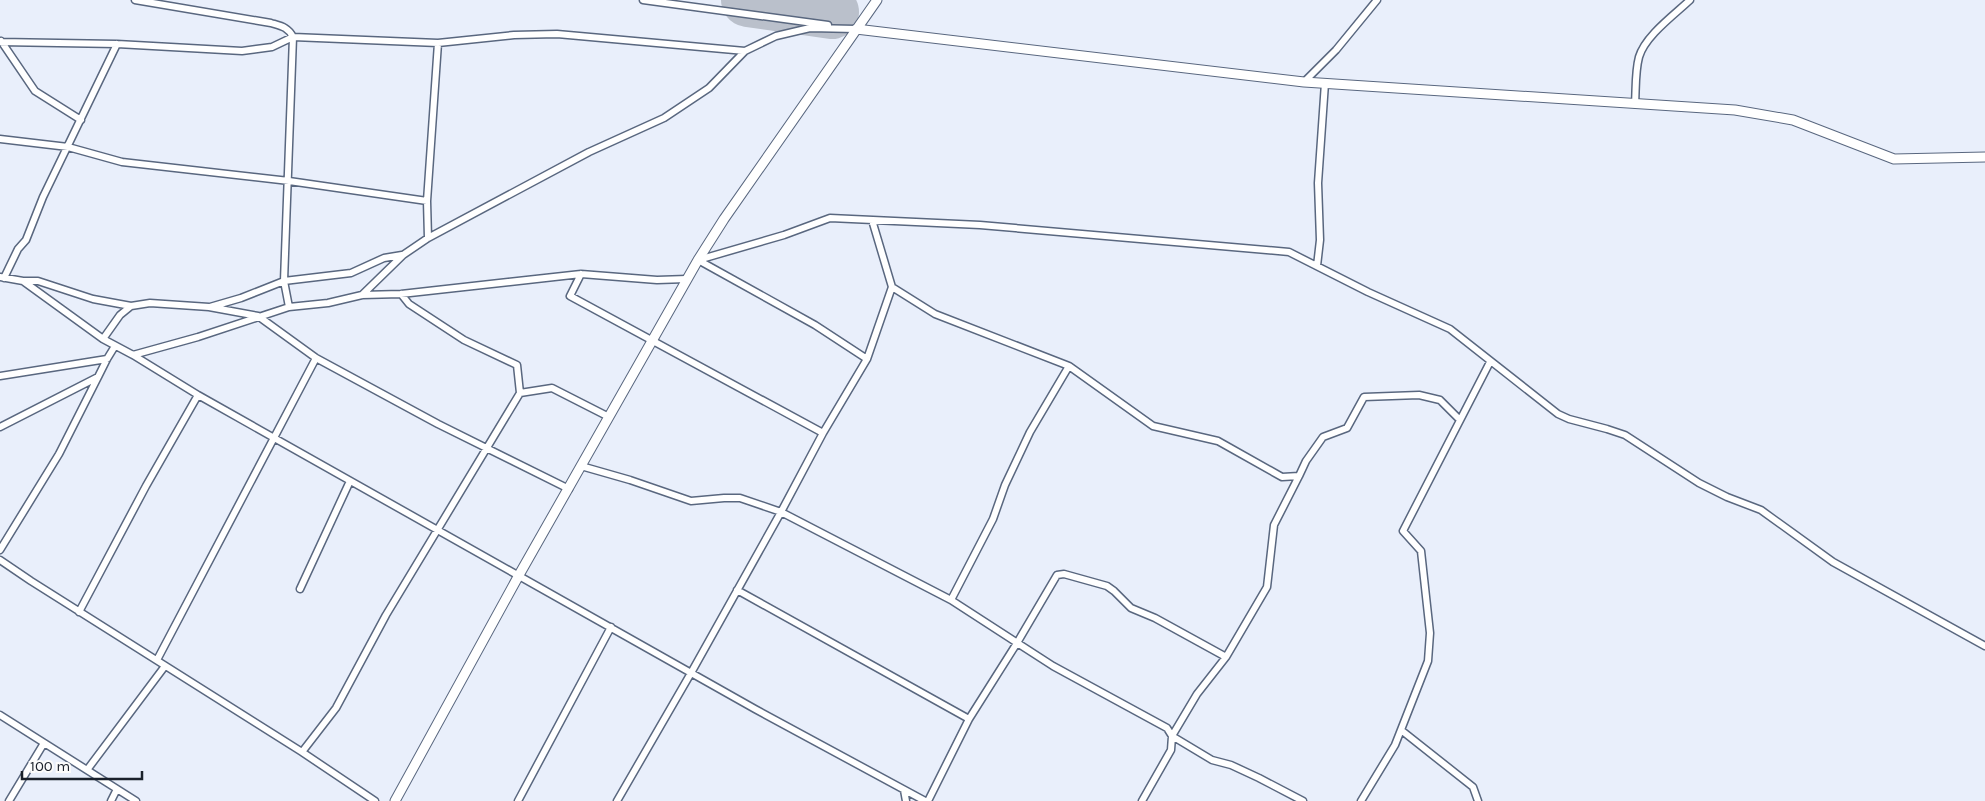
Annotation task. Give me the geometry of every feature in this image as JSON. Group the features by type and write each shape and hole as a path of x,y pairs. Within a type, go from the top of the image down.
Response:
{"street":[{"path":"135,0 271,23 290,30 293,37 284,281 289,307"},
{"path":"643,0 856,29 1304,82 1734,110 1794,120 1894,159 1985,157"},
{"path":"396,801 519,575 698,260 724,219 877,0"},
{"path":"1304,82 1336,50 1377,0"},
{"path":"1635,104 1637,63 1643,48 1648,40 1690,0"},
{"path":"362,295 403,255 428,238 589,152 664,118 709,88 745,51 776,36 810,28 856,29"},
{"path":"0,41 255,50 272,47 293,37 438,43 514,35 557,34 745,51"},
{"path":"0,41 35,91 81,120"},
{"path":"428,238 427,201 438,43"},
{"path":"117,44 44,197 26,240 18,249 2,277 23,281 38,281 93,299 131,306 150,302 209,307 258,316 316,358 438,424 569,489"},
{"path":"1317,266 1320,240 1318,183 1325,83"},
{"path":"0,139 68,147 122,162 289,181 427,201"},
{"path":"698,260 830,218 980,225 1289,252 1368,292 1450,329 1558,414 1625,435 1700,483 1726,497 1761,510 1833,562 1985,646"},
{"path":"617,801 691,673 823,433 867,359 892,287 872,220"},
{"path":"209,307 241,298 284,281 351,273 384,258 403,255"},
{"path":"698,260 815,325 867,359"},
{"path":"133,355 198,337 289,307 328,303 362,295 401,294 581,274 657,280 687,279"},
{"path":"581,274 570,296 823,433"},
{"path":"23,281 103,339 198,395 691,673 926,801 969,719 1017,643 1056,575 1064,574 1107,586 1131,608 1155,618 1226,657"},
{"path":"892,287 935,314 1068,366 1153,426 1218,441 1282,477 1299,476"},
{"path":"302,752 336,708 386,615 520,393 517,365 464,340 408,304 401,294"},
{"path":"103,339 120,315 131,306"},
{"path":"0,550 59,454 107,359 116,346"},
{"path":"157,660 316,358"},
{"path":"0,376 107,359"},
{"path":"1361,801 1395,745 1428,661 1430,633 1421,550 1403,531 1490,362"},
{"path":"951,600 993,519 1005,485 1030,432 1068,366"},
{"path":"0,427 98,377"},
{"path":"520,393 552,388 609,418"},
{"path":"79,612 150,478 198,395"},
{"path":"1142,801 1171,750 1172,736 1197,694 1226,657 1267,587 1274,526 1306,461 1323,437 1347,428 1364,397 1419,395 1440,400 1460,420"},
{"path":"581,466 630,480 691,501 740,498 781,512 951,600 1053,666 1167,728 1172,736 1212,760 1231,765 1260,778 1303,801"},
{"path":"300,589 350,481"},
{"path":"0,560 302,752 375,801"},
{"path":"737,590 969,719"},
{"path":"518,801 611,628"},
{"path":"87,770 165,666"},
{"path":"0,715 136,801"},
{"path":"1401,730 1473,787 1478,801"},
{"path":"10,801 44,743"},
{"path":"111,801 117,789"},
{"path":"904,790 906,801"}],"runway":[{"path":"748,0 832,12"}]}
